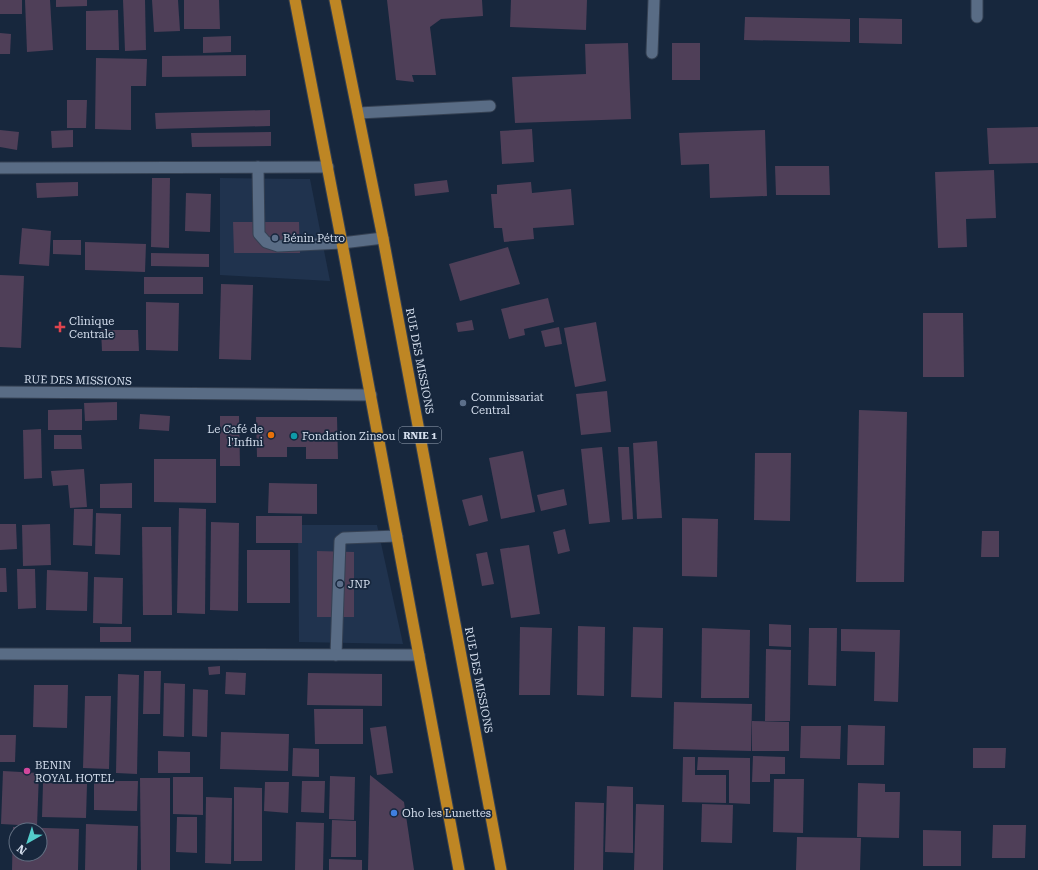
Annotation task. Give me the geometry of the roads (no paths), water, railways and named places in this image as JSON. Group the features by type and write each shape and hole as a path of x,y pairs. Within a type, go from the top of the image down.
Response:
{"highway":[{"path":"295,0 371,395 459,870"},
{"name":"RUE DES MISSIONS","path":"335,0 383,238 501,870"}],"street":[{"path":"652,53 654,0"},
{"path":"977,0 977,17"},
{"path":"359,113 490,106"},
{"path":"258,167 258,234 266,242 278,246 342,243 383,238"},
{"path":"0,168 328,167"},
{"name":"RUE DES MISSIONS","path":"0,392 371,395"},
{"path":"336,655 340,541 344,538 397,536"},
{"path":"0,654 418,655"}],"place":[{"name":"Bénin Pétro","path":"275,238"},
{"name":"Clinique Centrale","path":"60,327"},
{"name":"Commissariat Central","path":"463,403"},
{"name":"Le Café de l'Infini","path":"271,435"},
{"name":"Fondation Zinsou","path":"294,436"},
{"name":"JNP","path":"340,584"},
{"name":"BENIN ROYAL HOTEL","path":"27,771"},
{"name":"Oho les Lunettes","path":"394,813"}]}
